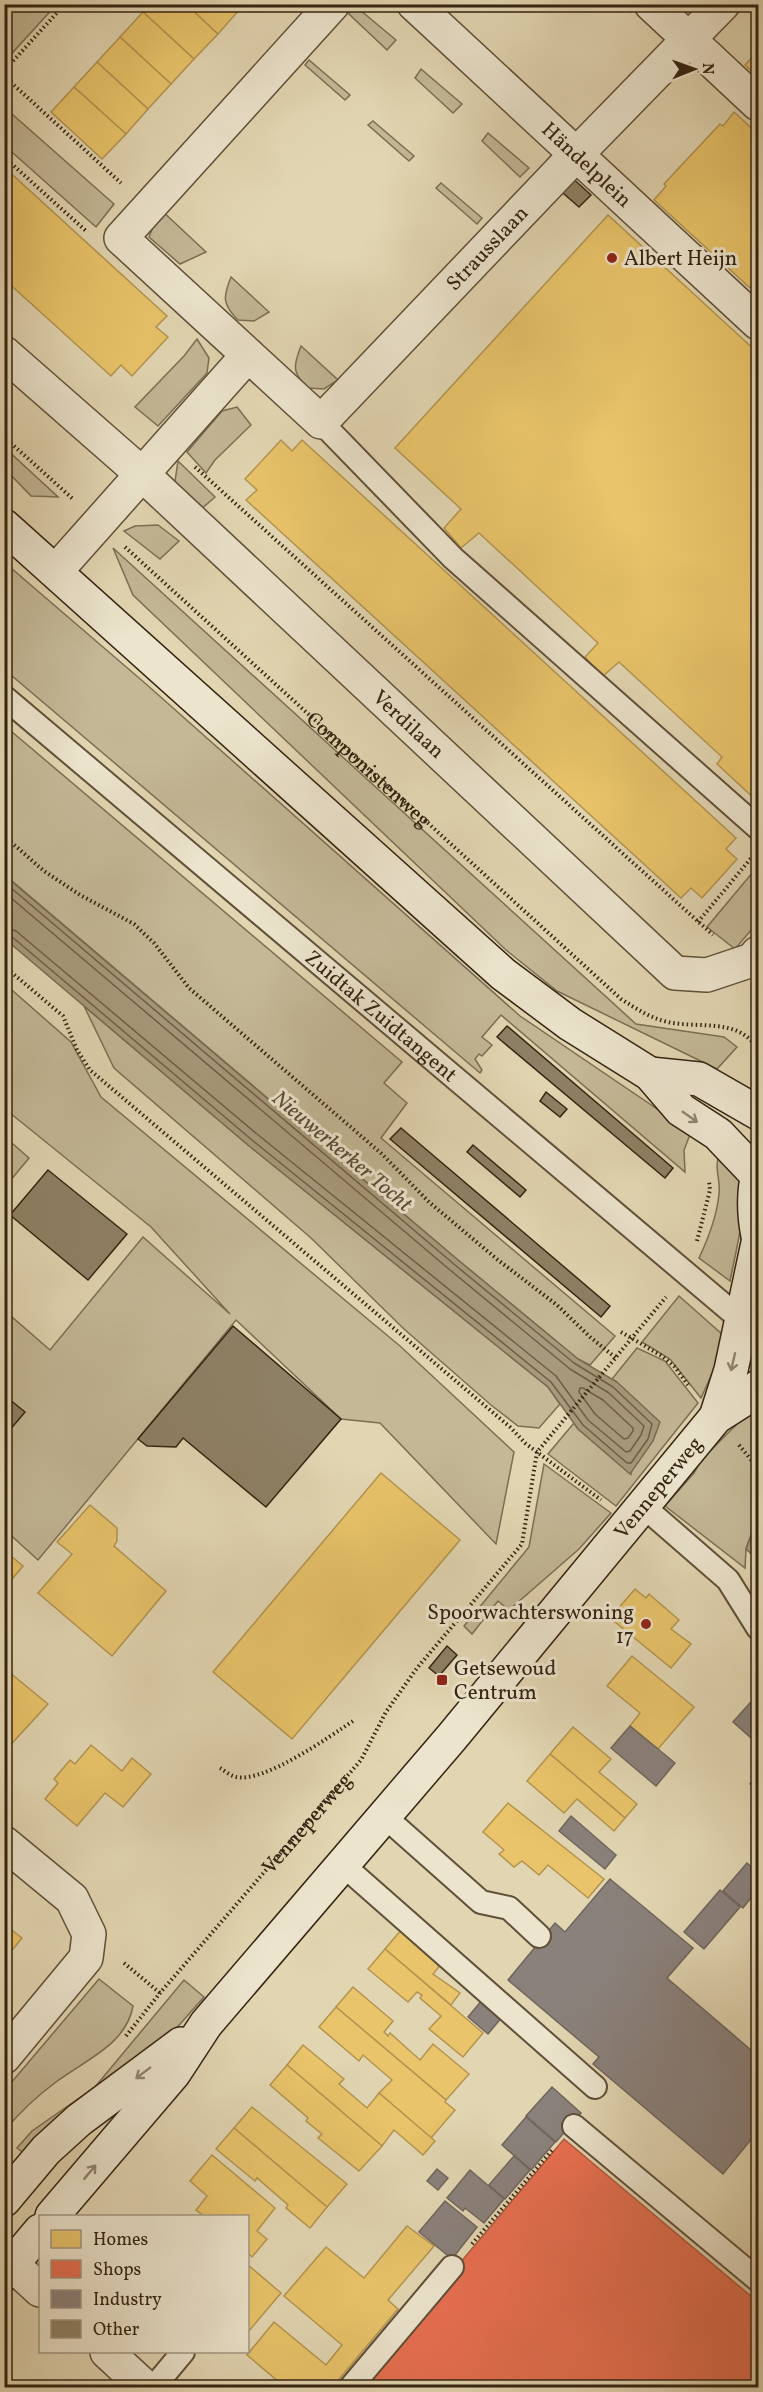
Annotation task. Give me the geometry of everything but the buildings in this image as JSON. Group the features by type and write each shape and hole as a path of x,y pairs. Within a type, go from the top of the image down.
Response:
{"street":[{"path":"321,422 121,238 333,4"},
{"name":"Händelplein","path":"414,4 759,323"},
{"path":"651,4 759,104"},
{"name":"Strausslaan","path":"321,422 723,4"},
{"name":"Verdilaan","path":"4,353 142,474 675,973 707,975 751,958"},
{"path":"56,571 248,355"},
{"path":"4,526 503,974 570,1024 650,1074 681,1110 718,1134 758,1175 755,1219 759,1236"},
{"path":"650,1074 699,1079 759,1113"},
{"name":"Venneperweg","path":"716,1417 731,1370 750,1327 759,1243"},
{"name":"Venneperweg","path":"54,2215 174,2073 206,2024 384,1816 716,1417 750,1396 759,1387"},
{"path":"4,1843 72,1899 89,1934 86,1958 4,2057"},
{"name":"Venneperweg","path":"4,2200 46,2150 79,2120 206,2024"},
{"path":"39,2231 7,2265 39,2289"},
{"path":"108,2353 146,2388"}],"lane":[{"path":"321,422 453,558 759,828"},
{"name":"Zuidtak Zuidtangent","path":"4,697 750,1327"},
{"path":"643,1506 728,1580 759,1628"},
{"path":"384,1816 481,1902 509,1908 539,1936"},
{"path":"342,1865 596,2087"},
{"path":"574,2126 759,2280"},
{"path":"350,2388 452,2267"},
{"path":"153,2388 182,2353"}],"path":[{"path":"4,71 65,4"},
{"path":"4,76 147,208"},
{"path":"4,157 92,236 121,238"},
{"name":"Componistenweg","path":"4,437 621,999 646,1015 670,1022 725,1026 752,1039 759,1050"},
{"path":"193,465 698,922 751,958"},
{"path":"4,836 44,871 80,895 134,924 154,943 189,988 382,1154 429,1202 498,1260 557,1305 616,1358"},
{"path":"698,922 759,850"},
{"path":"4,966 63,1016 76,1050 90,1070 537,1452 605,1503"},
{"path":"537,1452 669,1294 684,1272 694,1250 710,1190 708,1155 718,1134"},
{"name":"Venneperweg","path":"124,2039 160,1993 361,1760 386,1712 417,1668 522,1544 537,1452"},
{"path":"220,1768 237,1777 259,1775 317,1744 353,1721"},
{"path":"452,2267 574,2126"}],"shaded area":[{"path":"4,5 56,5 5,61"},
{"path":"354,5 396,40 387,50 349,14"},
{"path":"309,60 350,95 345,100 305,65"},
{"path":"421,69 462,104 453,113 415,78"},
{"path":"4,107 114,204 96,227 5,146"},
{"path":"373,121 414,156 409,161 368,125"},
{"path":"488,133 529,168 520,177 482,141"},
{"path":"441,183 482,218 477,224 436,188"},
{"path":"160,209 206,252 180,264 149,237"},
{"path":"231,277 269,312 254,321 238,320 225,300"},
{"path":"197,339 209,358 207,373 158,426 135,407 184,356"},
{"path":"301,346 338,380 324,389 308,388 299,378 295,364"},
{"path":"237,407 251,425 215,460 206,473 187,452 222,411"},
{"path":"4,448 58,497 31,496 5,469"},
{"path":"178,461 215,497 199,511 174,488"},
{"path":"158,525 179,541 160,559 124,531 135,526"},
{"path":"113,548 636,1024 724,1037 737,1047 717,1069 557,991 506,950 133,595"},
{"path":"4,562 146,684 520,1016 691,1132 684,1150 685,1172 501,1015 482,1037 492,1045 482,1056 479,1054 475,1059 482,1070 480,1073 5,670"},
{"path":"5,726 402,1062 384,1083 407,1103 381,1138 615,1336 590,1365 578,1359 458,1260 5,875"},
{"path":"758,866 758,922 735,949 707,927"},
{"path":"5,984 71,1042 101,1097 400,1346 514,1452 496,1544 380,1423 341,1419 236,1320 38,1560 5,1530 5,1311 50,1350 143,1237 230,1314 151,1227 5,1109"},
{"path":"84,1006 248,1145 548,1387 560,1404 539,1428 518,1426 491,1405 404,1329 311,1238 114,1068"},
{"path":"5,1137 29,1158 5,1187"},
{"path":"720,1152 740,1183 743,1205 730,1281 699,1258 712,1227 718,1202 717,1163"},
{"path":"679,1296 723,1335 715,1367 701,1398 670,1359 642,1342"},
{"path":"637,1348 665,1361 698,1403 616,1506 548,1454 574,1423 578,1429 631,1474 617,1382 612,1379"},
{"path":"758,1403 758,1531 752,1532 746,1549 745,1568 665,1506 694,1473 702,1459"},
{"path":"544,1464 611,1513 579,1549 509,1610 498,1601 472,1634 464,1626 529,1547"},
{"path":"99,1979 133,2006 129,2020 122,2031 103,2050 42,2093 5,2130 5,2090"},
{"path":"184,1980 204,1997 165,2041 29,2157 17,2148 32,2131 95,2087"}],"water":[{"path":"4,875 458,1260 578,1359 617,1382 660,1422 653,1441 630,1474 578,1429 548,1387 248,1145 5,939"},
{"path":"753,1531 758,1531 758,1560 746,1549"}],"place":[{"name":"Albert Heijn","path":"612,258"},
{"name":"Spoorwachterswoning 17","path":"646,1624"},
{"name":"Getsewoud Centrum","path":"442,1680"}],"water label":[{"name":"Nieuwerkerker Tocht","path":"343,1150"}]}
